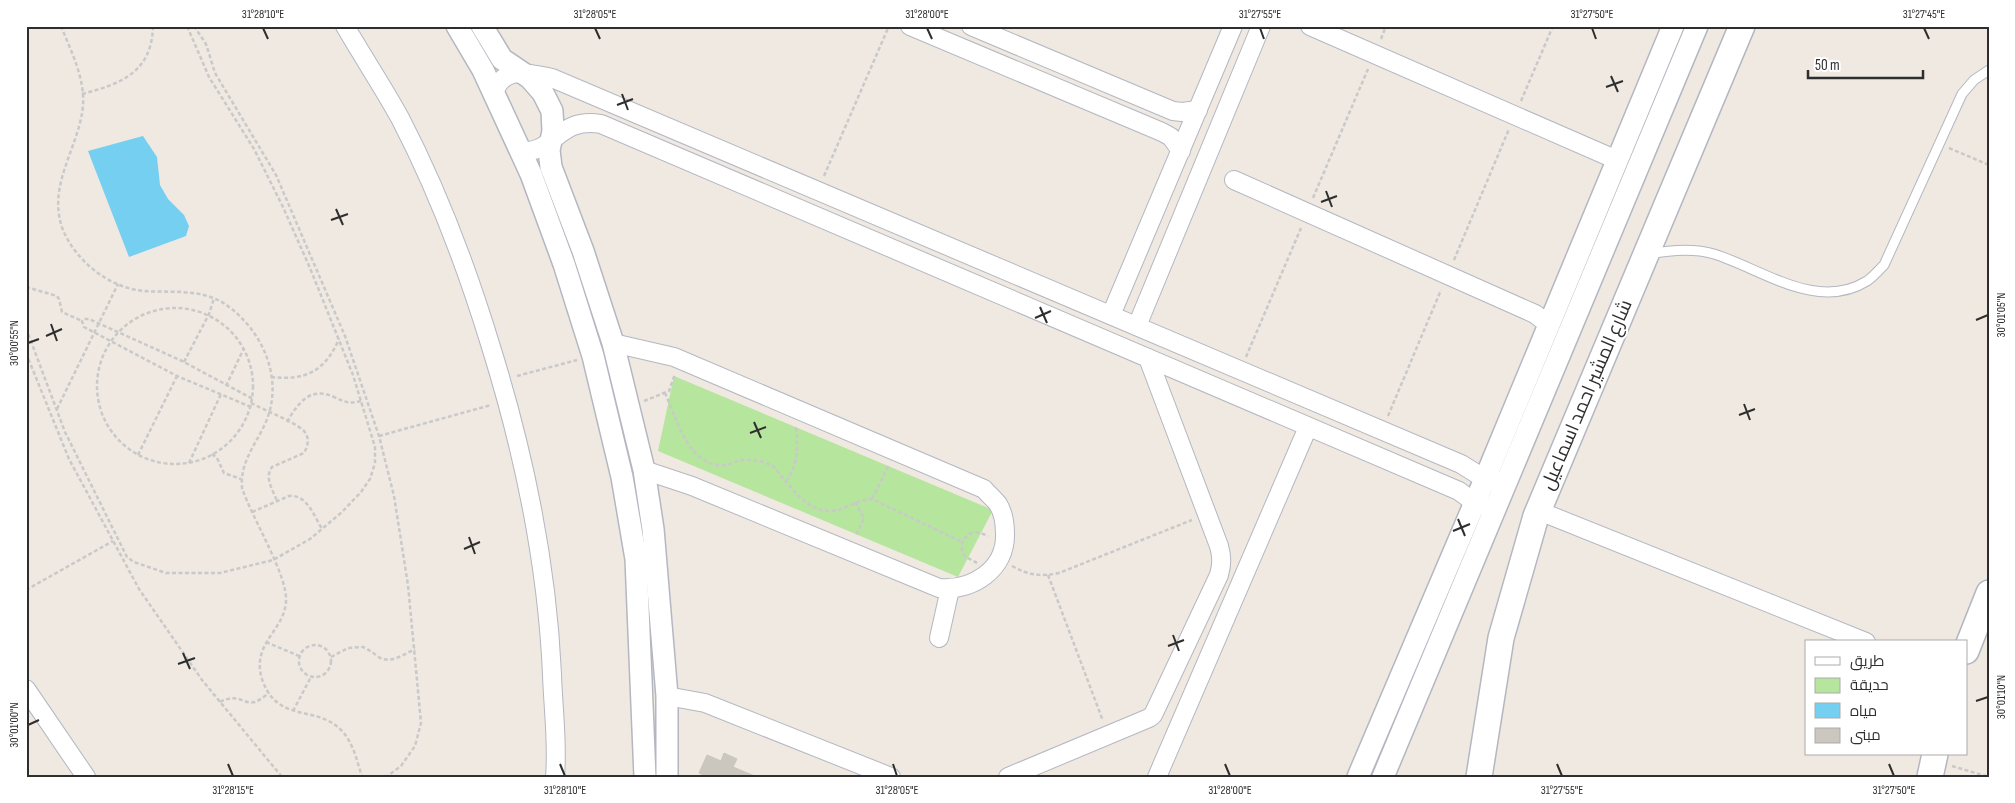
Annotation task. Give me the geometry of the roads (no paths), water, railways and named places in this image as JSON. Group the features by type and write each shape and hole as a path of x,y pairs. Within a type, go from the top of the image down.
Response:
{"main road":[{"name":"شارع المشير احمد اسماعيل","path":"1479,777 1501,638 1539,511 1742,26"},
{"path":"1968,646 1989,593"}],"street":[{"path":"345,26 399,118 440,202 474,290 502,380 521,455 538,543 549,622 555,777"},
{"path":"457,26 494,93 520,150 564,264 593,356 622,477 636,559 645,777"},
{"path":"482,26 502,59 530,78 544,93 552,111 553,131 549,150 551,167 583,251 613,343 644,470 653,530 667,696 667,777"},
{"path":"910,26 1162,132 1170,137 1181,151"},
{"path":"971,26 1174,111 1198,110"},
{"path":"1111,315 1233,26"},
{"path":"1137,326 1261,26"},
{"path":"1310,26 1610,157 1616,164"},
{"path":"1358,777 1475,503 1673,26"},
{"path":"1383,777 1697,26"},
{"path":"494,93 497,86 507,76 522,73 552,78 1137,326 1469,468 1485,479 1506,486"},
{"path":"520,150 529,152 538,150 551,139 578,123 590,122 601,124 1459,492 1475,503 1496,510"},
{"path":"1234,180 1535,314 1548,324"},
{"path":"613,343 679,359 984,490 998,504 1005,522 999,556 972,584 950,589 939,588 692,486 644,470"},
{"path":"1182,373 1193,350"},
{"path":"1008,777 1153,715 1219,575 1222,555 1148,358"},
{"path":"1157,777 1308,427"},
{"path":"1539,511 1861,640"},
{"path":"939,638 950,589"},
{"path":"26,689 86,777"},
{"path":"667,696 705,703 891,777"}],"lane":[{"path":"1646,254 1669,250 1692,250 1713,254 1802,288 1824,292 1847,290 1867,280 1884,266 1962,94 1974,80 1989,70"}],"water":[{"path":"143,136 157,157 160,185 168,199 184,215 189,226 186,236 129,257 88,151"}]}
